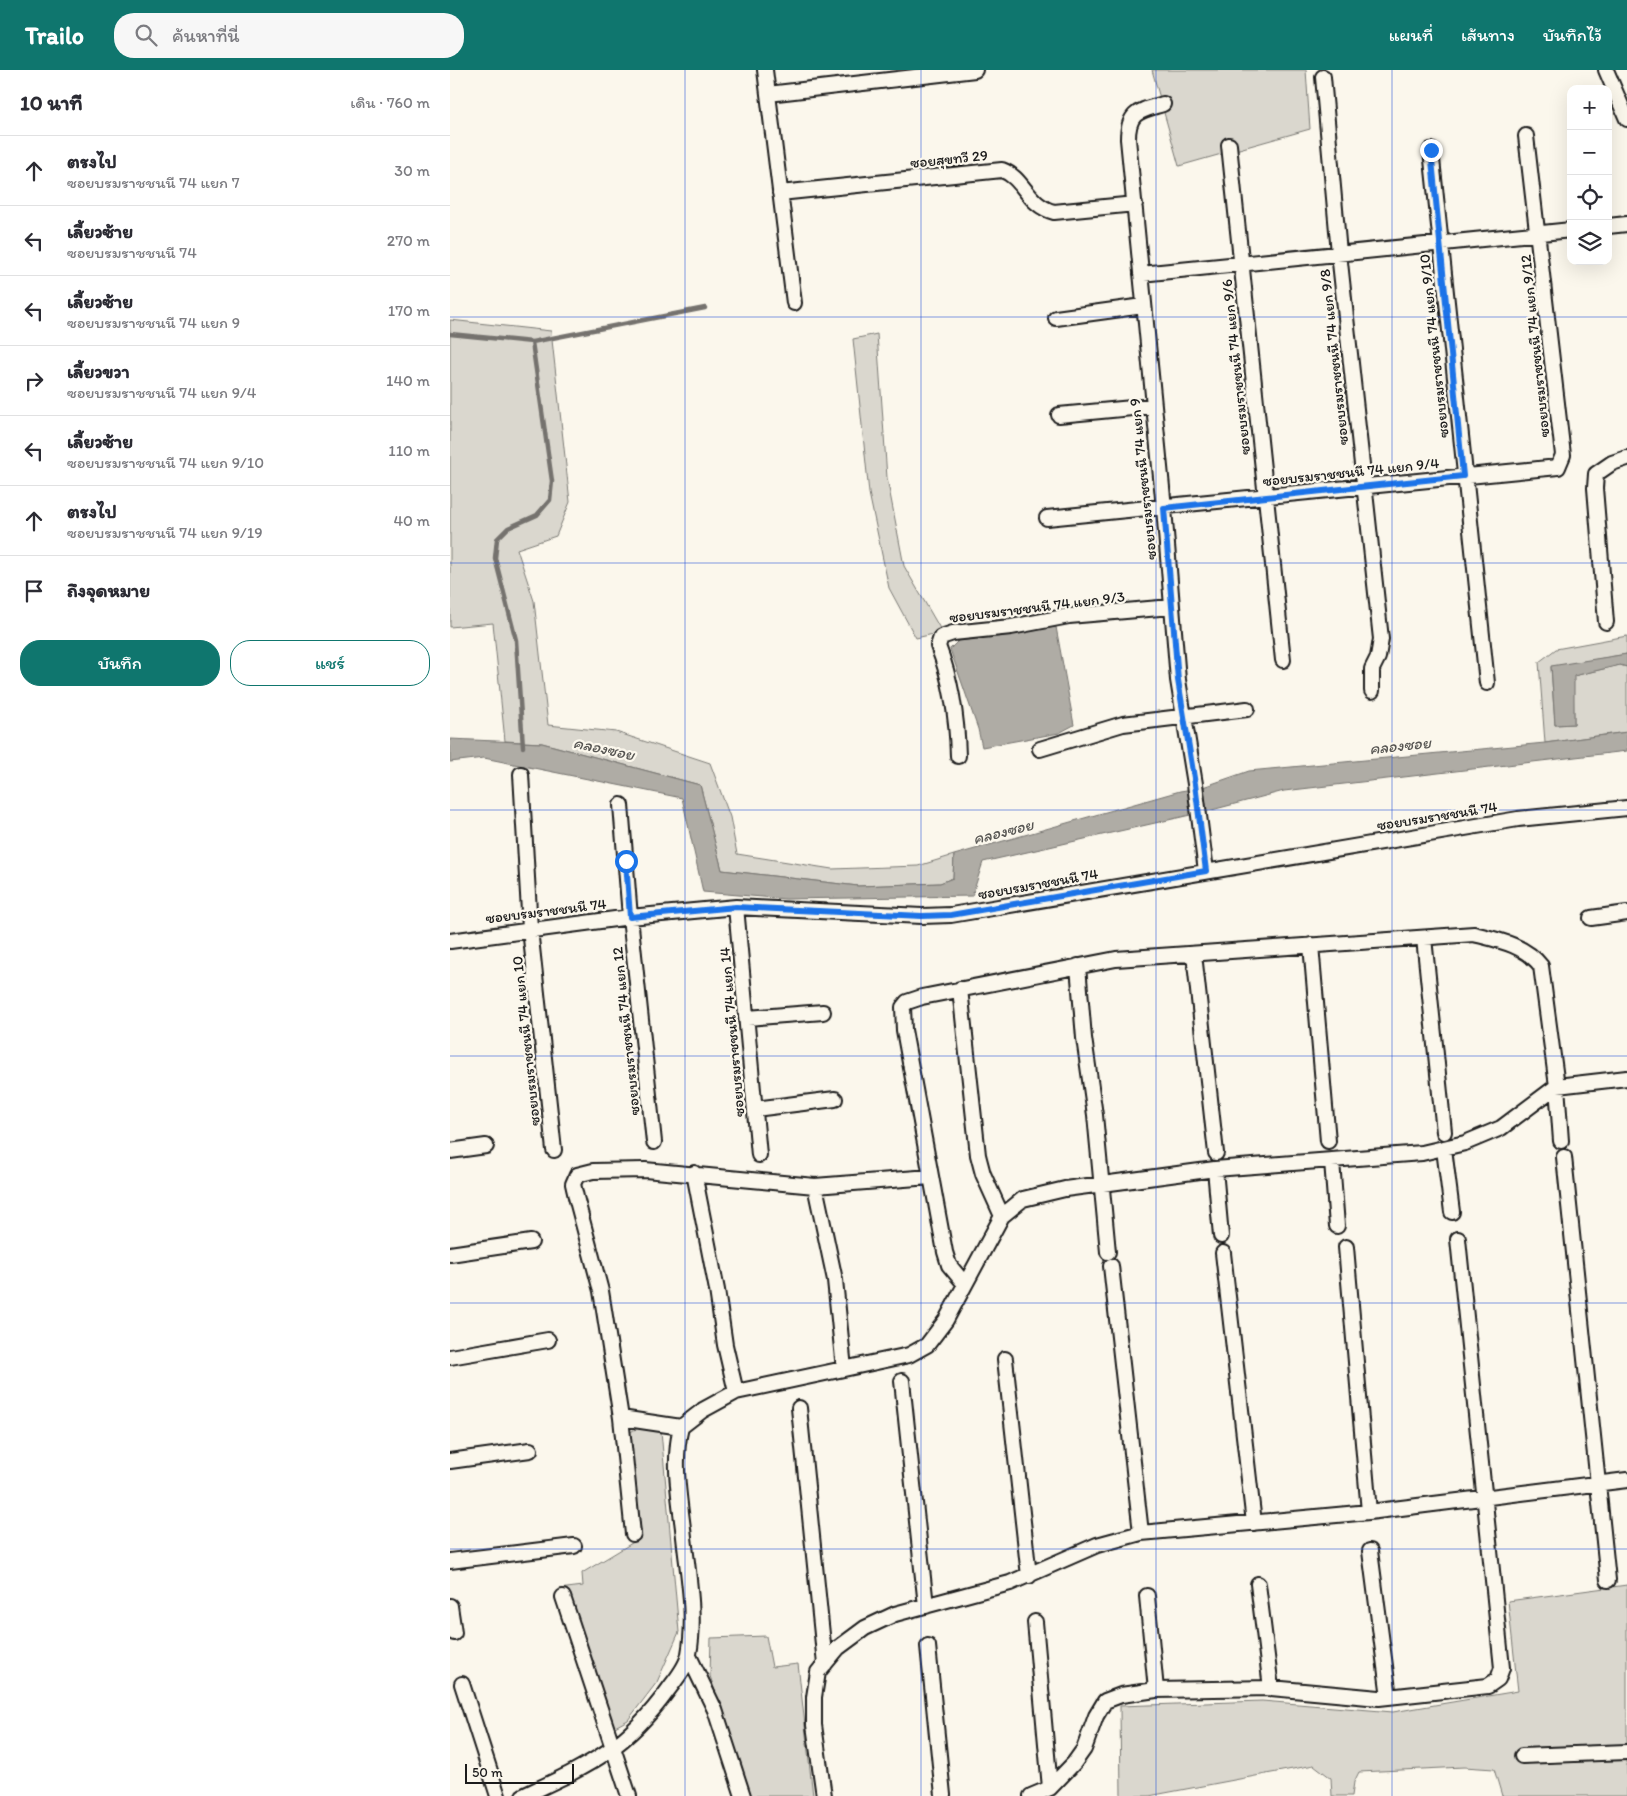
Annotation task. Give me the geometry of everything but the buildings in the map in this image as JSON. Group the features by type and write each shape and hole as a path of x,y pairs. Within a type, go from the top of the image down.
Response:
{"street":[{"path":"765,70 794,304"},
{"path":"768,94 975,70"},
{"path":"1606,70 1627,119"},
{"name":"ซอยบรมราชชนนี 74 แยก 9/8","path":"1323,77 1339,253 1381,638 1378,657 1372,670 1372,691"},
{"name":"ซอยบรมราชชนนี 74 แยก 9","path":"1163,104 1137,112 1132,117 1128,128 1152,406 1164,508 1178,680 1195,784 1206,871"},
{"name":"ซอยบรมราชชนนี 74 แยก 9/12","path":"1526,136 1563,455"},
{"path":"1229,145 1241,263"},
{"name":"ซอยบรมราชชนนี 74 แยก 9/10","path":"1431,150 1463,476 1486,683"},
{"name":"ซอยสุขทวี 29","path":"780,193 1002,170 1010,173 1034,202 1049,210 1135,204"},
{"path":"1612,226 1627,224"},
{"name":"ซอยบรมราชชนนี 74 แยก 9/6","path":"1141,274 1567,230"},
{"name":"ซอยบรมราชชนนี 74 แยก 9/6","path":"1241,263 1283,660"},
{"path":"1056,318 1144,306"},
{"path":"1059,415 1152,406"},
{"name":"ซอยบรมราชชนนี 74 แยก 9/4","path":"1047,518 1164,508 1558,466 1563,455"},
{"path":"1606,622 1595,488 1596,474 1612,463 1627,458"},
{"name":"ซอยบรมราชชนนี 74 แยก 9/3","path":"958,756 957,723 953,692 938,646 941,637 953,633 1011,627 1069,616 1171,608"},
{"path":"1040,749 1123,724 1247,710"},
{"name":"ซอยบรมราชชนนี 74 แยก 10","path":"521,774 530,929 554,1150"},
{"name":"ซอยบรมราชชนนี 74 แยก 12","path":"622,804 630,917 654,1142"},
{"name":"ซอยบรมราชชนนี 74","path":"450,941 630,917 736,907 922,916 951,915 1518,819 1627,808"},
{"name":"ซอยบรมราชชนนี 74 แยก 14","path":"736,907 759,1155"},
{"path":"1591,918 1627,913"},
{"path":"964,1283 948,1265 930,1177 902,1016 907,1002 960,989 1116,959 1474,934 1512,945 1533,955 1541,966 1557,1086 1562,1141"},
{"path":"1424,938 1444,1132"},
{"path":"1311,945 1328,1141"},
{"path":"1194,954 1216,1152"},
{"path":"1078,966 1084,1038 1095,1115 1109,1259 1141,1533"},
{"path":"960,989 978,1155 983,1174 1002,1216"},
{"path":"747,1018 822,1012"},
{"path":"522,1796 570,1775 614,1748 648,1718 678,1677 689,1656 691,1613 676,1463 681,1427 703,1410 736,1392 909,1355 927,1344 946,1320 964,1283 1002,1216 1023,1199 1065,1189 1101,1186 1215,1169 1332,1161 1444,1149 1483,1137 1501,1128 1557,1086 1627,1078"},
{"path":"755,1109 835,1099"},
{"path":"450,1151 486,1146"},
{"path":"1444,1149 1452,1212"},
{"path":"1564,1158 1608,1580"},
{"path":"1332,1161 1337,1226"},
{"path":"1215,1169 1221,1236"},
{"path":"633,1534 621,1418 601,1291 573,1184 577,1175 593,1170 645,1170 815,1186 930,1177"},
{"path":"694,1174 717,1290 724,1345 736,1392"},
{"path":"815,1186 835,1280 844,1369"},
{"path":"1031,1796 1050,1788 1084,1749 1096,1716 1105,1701 1120,1695 1156,1690 1271,1688 1379,1698 1488,1686 1498,1679 1502,1668 1458,1239"},
{"path":"450,1254 531,1242"},
{"path":"1346,1247 1369,1512"},
{"path":"1223,1253 1254,1523"},
{"path":"450,1357 548,1340"},
{"path":"1005,1359 1029,1576"},
{"path":"902,1381 926,1606"},
{"path":"799,1408 825,1664"},
{"path":"621,1418 681,1427"},
{"path":"450,1461 530,1450"},
{"path":"824,1796 814,1725 814,1697 818,1672 838,1648 865,1628 895,1614 978,1593 1029,1576 1056,1562 1097,1545 1141,1533 1369,1512 1627,1480"},
{"path":"450,1561 574,1546"},
{"path":"1370,1551 1389,1697"},
{"path":"1258,1584 1271,1688"},
{"path":"1147,1596 1156,1690"},
{"path":"563,1597 629,1796"},
{"path":"450,1606 454,1633"},
{"path":"1035,1622 1050,1788"},
{"path":"928,1646 943,1796"},
{"path":"689,1656 715,1710 743,1796"},
{"path":"462,1684 498,1796"},
{"path":"1522,1756 1627,1752"}],"shaded area":[{"path":"1152,70 1306,70 1310,129 1179,166"},
{"path":"450,320 551,331 570,502 556,536 517,549 534,601 548,725 616,732 710,763 730,817 737,854 832,869 918,866 954,855 953,878 940,883 858,886 722,870 700,785 542,743 505,741 493,623 450,627"},
{"path":"877,334 887,478 904,566 942,632 916,638 889,588 869,493 853,339"},
{"path":"1056,627 1074,725 1059,733 982,747 978,729 950,649 958,641"},
{"path":"1627,636 1627,654 1551,667 1555,725 1574,724 1573,676 1620,665 1627,667 1627,732 1545,743 1539,662 1556,649"},
{"path":"1627,654 1627,667 1620,665 1574,676 1574,724 1555,725 1551,666"},
{"path":"1627,732 1627,751 1284,791 1208,811 983,862 972,896 786,899 703,892 682,798 484,758 450,762 450,739 542,743 700,785 722,870 858,886 940,883 953,878 954,855 1180,791 1200,788 1249,771 1545,743"},
{"path":"638,1428 661,1431 679,1632 657,1682 628,1720 613,1728 559,1589 583,1586 582,1573 642,1537 628,1433"},
{"path":"1627,1585 1627,1796 1502,1796 1494,1769 1464,1767 1359,1772 1354,1782 1352,1796 1332,1796 1331,1778 1314,1765 1149,1796 1121,1796 1120,1706 1262,1701 1393,1712 1518,1691 1508,1601"},
{"path":"766,1636 772,1667 798,1664 813,1796 750,1796 710,1676 711,1638"}],"waterway":[{"path":"450,334 532,342 705,308"},
{"path":"523,747 516,640 495,558 497,539 508,528 537,515 550,500 552,481 532,342"}],"route":[{"path":"626,861 630,917 736,907 922,916 951,915 1206,871 1195,784 1178,680 1164,508 1463,476 1431,150"}],"water label":[{"name":"คลองซอย","path":"1400,745"},
{"name":"คลองซอย","path":"604,748"},
{"name":"คลองซอย","path":"1003,831"}]}
